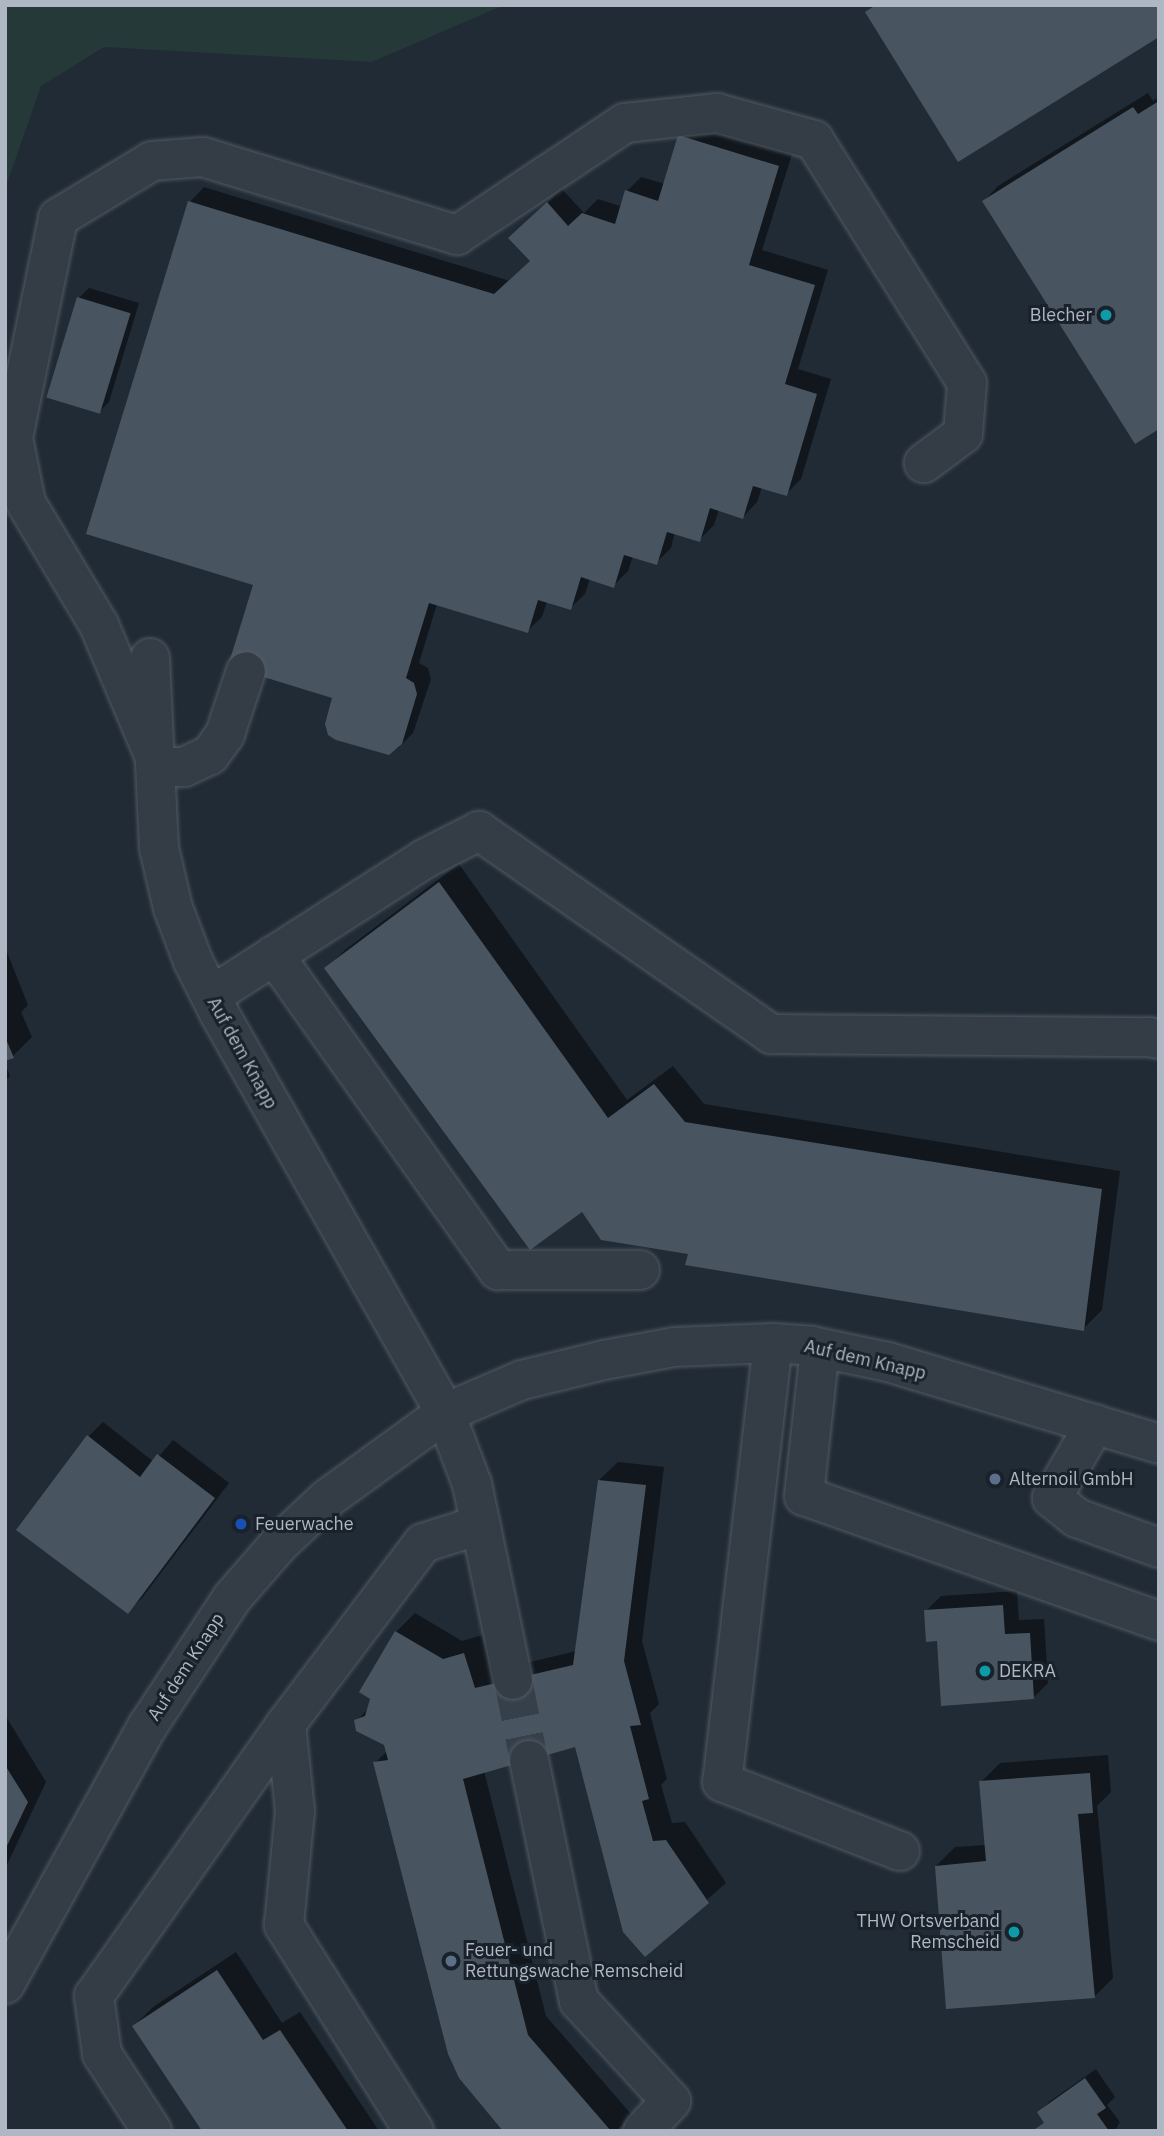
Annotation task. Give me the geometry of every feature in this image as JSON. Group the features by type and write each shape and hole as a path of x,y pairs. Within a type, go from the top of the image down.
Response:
{"street":[{"path":"246,671 225,734 210,755 184,767 156,763 99,625 26,503 13,438 58,218 152,161 203,157 457,235 625,123 717,113 814,140 967,383 964,434 924,463"},
{"name":"Auf dem Knapp","path":"150,658 159,849 173,908 193,961 445,1413"},
{"path":"211,996 424,859 480,831 771,1034 1159,1039"},
{"path":"275,955 498,1270 640,1270"},
{"path":"773,1343 722,1782 900,1851"},
{"name":"Auf dem Knapp","path":"5,1984 147,1727 232,1598 279,1544 328,1498 445,1413 522,1380 604,1360 674,1347 773,1343 820,1348 888,1362 1159,1444"},
{"path":"820,1348 804,1496 1159,1621"},
{"path":"445,1413 472,1484 513,1680"},
{"path":"1095,1424 1052,1498 1077,1518 1159,1548"},
{"path":"152,2131 102,2054 94,1996 286,1724 423,1543 480,1525"},
{"path":"286,1724 295,1811 284,1925 414,2131"},
{"path":"529,1760 579,2001 671,2101 643,2131"}],"green space":[{"path":"5,5 504,5 372,62 104,47 41,86 5,189"}],"building":[{"path":"876,5 1159,5 1159,37 958,162 865,12"},
{"name":"Blecher","path":"1159,101 1159,429 1135,444 982,201 1133,107 1138,114"},
{"path":"678,135 779,166 749,265 815,285 785,384 817,394 787,496 753,486 743,519 710,508 700,542 667,532 657,565 624,555 614,588 581,577 571,610 538,600 528,633 429,603 406,678 414,683 417,694 402,744 389,755 336,740 328,735 325,724 332,698 228,666 253,585 86,534 188,201 494,294 530,261 508,238 547,202 568,226 582,213 615,224 625,190 658,201"},
{"path":"77,297 131,313 100,414 46,397"},
{"path":"439,882 608,1118 654,1084 685,1122 1102,1189 1084,1331 685,1265 688,1254 601,1240 582,1212 530,1250 324,968"},
{"path":"5,1037 14,1058 5,1061"},
{"path":"87,1435 140,1477 157,1454 215,1498 128,1614 16,1530"},
{"path":"598,1480 646,1485 624,1661 641,1725 630,1726 649,1799 642,1801 653,1841 666,1840 709,1903 645,1957 623,1932 575,1747 463,1779 528,2035 611,2131 503,2131 459,2078 448,2054 373,1762 388,1760 384,1745 356,1731 354,1720 365,1716 370,1699 359,1692 395,1631 443,1659 464,1653 475,1688 573,1665"},
{"name":"DEKRA","path":"1003,1605 1005,1634 1030,1633 1034,1699 941,1706 937,1641 926,1642 924,1610"},
{"path":"5,1765 28,1802 5,1850"},
{"name":"THW Ortsverband Remscheid","path":"1090,1773 1093,1813 1078,1814 1095,1998 946,2009 935,1866 986,1861 979,1781"},
{"path":"217,1970 263,2040 280,2030 348,2131 202,2131 132,2026"},
{"path":"1085,2078 1106,2108 1097,2114 1109,2131 1032,2131 1044,2123 1037,2112"}],"tunnel":[{"path":"513,1680 529,1760"}],"place":[{"name":"Blecher","path":"1106,315"},
{"name":"Alternoil GmbH","path":"995,1479"},
{"name":"Feuerwache","path":"241,1524"},
{"name":"DEKRA","path":"985,1671"},
{"name":"THW Ortsverband Remscheid","path":"1014,1932"},
{"name":"Feuer- und Rettungswache Remscheid","path":"451,1961"}]}
